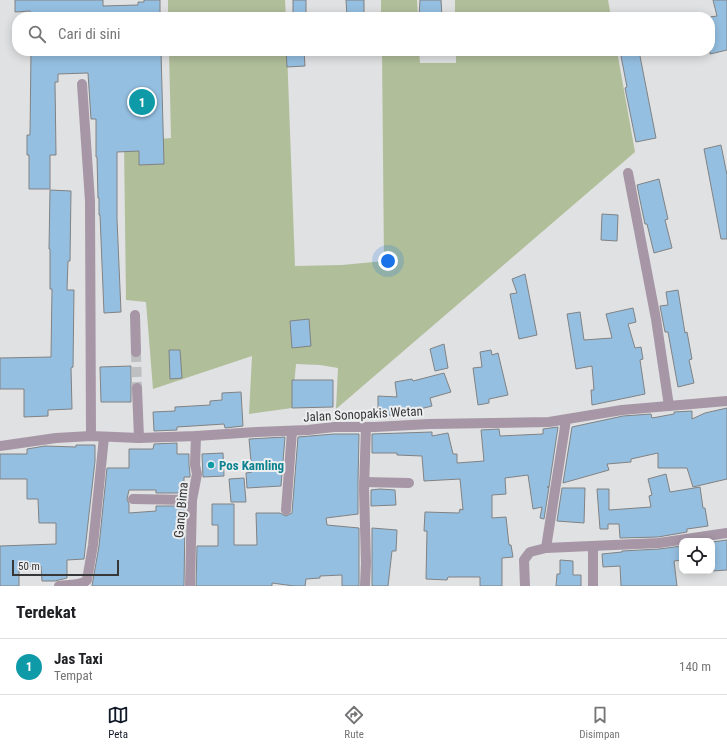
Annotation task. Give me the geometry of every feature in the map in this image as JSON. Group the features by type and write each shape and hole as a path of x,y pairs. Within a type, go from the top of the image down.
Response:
{"street":[{"path":"82,84 90,201 91,436"},
{"path":"628,173 656,319 669,406"},
{"path":"135,316 136,352"},
{"path":"138,388 139,438"},
{"name":"Jalan Sonopakis Wetan","path":"0,446 56,438 91,436 139,438 292,431 334,427 549,422 622,410 727,401"},
{"path":"546,548 566,420"},
{"path":"365,586 366,563 364,482 366,427"},
{"path":"286,510 292,431"},
{"name":"Gang Bima","path":"190,586 192,500 197,479 195,465 196,436"},
{"path":"59,586 82,585 87,580 93,545 104,437"},
{"path":"364,482 408,483"},
{"path":"133,499 192,500"},
{"path":"525,586 524,560 530,552 546,548 659,543 727,533"},
{"path":"593,546 593,586"}],"green space":[{"path":"168,0 285,0 286,12 168,12"},
{"path":"381,0 417,0 418,12 381,12"},
{"path":"455,0 608,0 610,12 455,12"},
{"path":"169,56 287,56 295,266 342,265 384,261 382,56 419,56 420,63 456,63 456,56 618,56 635,152 336,409 338,368 320,365 296,364 292,408 249,414 252,356 153,389 146,302 126,300 124,142 171,138"}],"building":[{"path":"15,0 103,0 103,6 138,5 138,2 144,2 144,0 160,0 160,12 15,12"},
{"path":"293,0 306,0 306,12 293,12"},
{"path":"346,0 364,0 364,12 347,12"},
{"path":"420,0 441,0 442,12 419,12"},
{"path":"713,0 727,0 727,50 715,53 715,16 717,16"},
{"path":"31,56 161,56 164,164 139,165 139,151 117,152 117,219 121,312 104,313 96,157 96,119 91,119 88,73 58,74 58,82 55,82 56,155 50,155 50,189 29,189 29,155 27,155 27,135 30,135"},
{"path":"286,56 304,56 305,66 287,67"},
{"path":"621,56 640,56 656,138 636,142 625,88 627,87"},
{"path":"721,145 727,175 727,239 721,239 704,149"},
{"path":"659,179 668,219 665,220 672,248 654,253 647,224 645,224 637,185"},
{"path":"50,190 71,191 70,261 68,261 67,290 74,290 73,367 71,368 72,409 48,410 48,416 24,417 24,389 0,389 0,358 51,357 52,289 50,289 49,249"},
{"path":"602,214 618,215 617,241 601,240"},
{"path":"525,274 537,335 519,339 510,294 517,293 512,279"},
{"path":"678,290 685,333 687,332 692,359 689,360 694,383 678,387 668,332 665,332 660,306 668,305 666,292"},
{"path":"633,308 636,322 628,324 635,348 641,347 643,359 640,360 645,394 592,405 591,390 594,390 592,366 576,369 567,314 580,312 584,340 612,338 606,314"},
{"path":"309,319 311,346 292,348 290,321"},
{"path":"444,344 448,368 435,371 430,349"},
{"path":"169,350 180,350 182,378 170,379"},
{"path":"491,350 492,355 498,353 508,395 489,399 489,403 478,405 473,368 482,367 480,352"},
{"path":"131,366 131,402 101,402 100,367"},
{"path":"444,373 451,392 430,398 432,406 412,411 411,408 390,412 391,415 378,417 378,396 397,397 395,382 412,379 413,381"},
{"path":"292,380 333,380 333,407 292,408"},
{"path":"241,392 243,426 225,428 224,424 177,427 177,430 154,431 153,412 175,411 175,407 210,405 210,401 222,400 222,393"},
{"path":"727,408 727,479 693,487 687,468 658,468 658,453 631,459 631,462 607,464 609,470 563,483 572,427 623,416 651,414 652,418 674,414 674,412 692,411 692,419 705,413"},
{"path":"558,427 544,519 540,518 542,507 533,509 528,475 505,478 506,494 492,495 492,518 506,517 509,545 511,545 513,557 502,558 502,586 480,586 480,577 448,577 447,580 426,579 427,531 424,531 425,512 459,513 460,509 463,510 460,479 424,481 422,456 397,455 397,453 372,453 372,434 432,432 432,436 448,433 453,454 457,454 457,463 484,461 481,430 499,429 500,436 543,434 543,429"},
{"path":"334,434 359,434 358,514 326,518 327,525 359,528 359,586 342,586 342,575 320,576 320,578 306,579 305,586 272,583 272,586 196,586 197,546 218,546 218,525 212,525 212,504 234,504 234,545 257,545 256,513 280,513 286,516 292,513 298,437"},
{"path":"285,437 281,486 247,488 246,473 252,472 249,439"},
{"path":"177,443 177,454 189,454 190,477 184,477 184,493 156,493 156,490 129,490 127,499 129,504 129,513 156,511 156,506 184,506 184,586 92,586 99,546 107,468 129,468 129,449 153,449 154,444"},
{"path":"76,445 95,445 95,461 84,559 67,560 67,578 55,581 42,581 41,566 19,567 19,586 0,586 0,546 56,544 56,523 39,523 38,499 27,499 27,479 0,479 0,454 27,454 27,449 45,446 76,447"},
{"name":"Pos Kamling","path":"223,453 224,476 203,477 202,454"},
{"path":"666,474 670,492 700,487 703,508 705,508 708,526 687,529 687,532 658,537 620,538 619,524 608,524 608,529 600,529 597,489 609,489 609,510 651,507 649,496 652,495 648,479"},
{"path":"244,478 246,502 231,502 229,479"},
{"path":"562,488 585,488 584,523 557,521"},
{"path":"371,490 395,490 396,505 371,506"},
{"path":"372,528 397,530 396,551 392,551 388,586 372,586"},
{"path":"727,540 727,570 715,571 715,542"},
{"path":"679,546 679,560 674,561 677,586 621,586 620,566 603,567 602,554 622,551"},
{"path":"560,560 573,561 573,575 581,575 581,586 556,586 557,574 560,574"}],"tunnel":[{"path":"136,352 137,388"}],"place":[{"name":"Jas Taxi","path":"142,102"},
{"name":"Pos Kamling","path":"211,465"}]}
